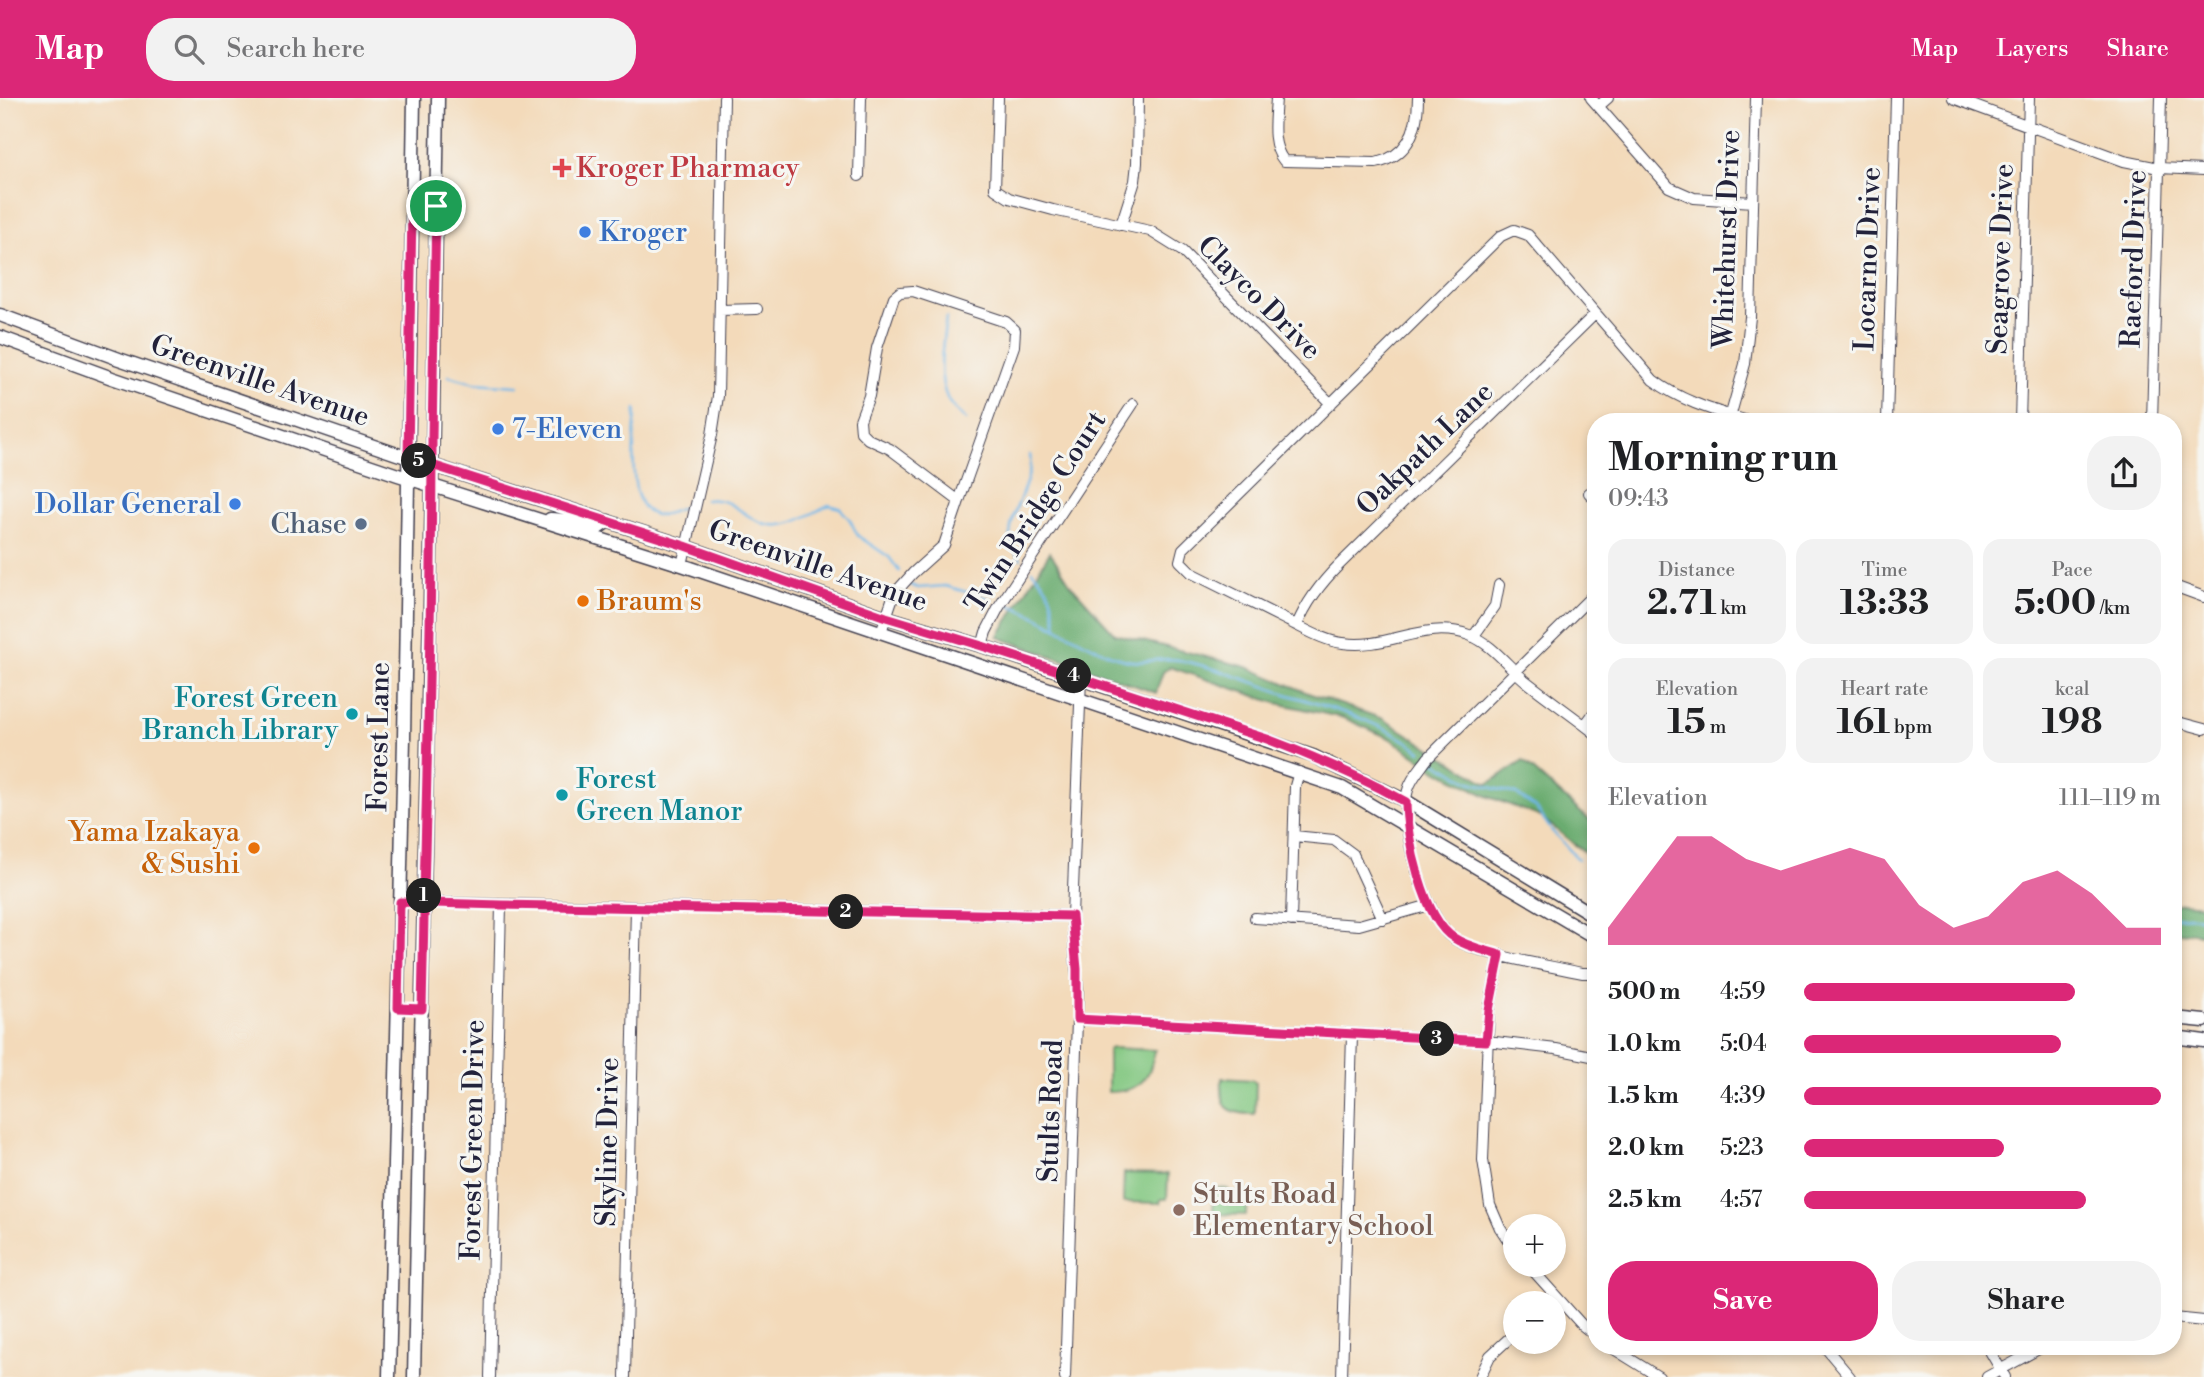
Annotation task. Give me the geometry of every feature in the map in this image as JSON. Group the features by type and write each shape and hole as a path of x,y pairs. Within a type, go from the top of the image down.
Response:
{"main road":[{"path":"414,99 438,100"},
{"name":"Forest Lane","path":"389,1377 404,739 414,99"},
{"name":"Forest Lane","path":"414,1377 438,100"},
{"path":"412,207 436,206"},
{"name":"Greenville Avenue","path":"0,315 119,359 408,458 685,546 886,617 1081,678 1312,756 1406,802 1587,912"},
{"path":"410,328 434,320"},
{"name":"Greenville Avenue","path":"0,337 407,478 682,565 1299,772 1357,795 1587,933"},
{"path":"112,378 119,359"},
{"path":"207,410 214,391"},
{"path":"542,521 559,518 598,528 608,521"},
{"path":"405,606 430,607"},
{"path":"404,739 428,739"},
{"path":"398,1008 422,1009"},
{"path":"2182,1019 2204,1021"},
{"path":"2182,1038 2204,1041"},
{"path":"391,1315 415,1315"}],"street":[{"path":"682,565 712,435 718,396 724,98"},
{"path":"859,176 861,98"},
{"name":"Clayco Drive","path":"998,98 995,190 1020,201 1150,231 1182,251 1331,404"},
{"path":"1121,225 1135,181 1138,98"},
{"path":"1276,98 1275,142 1284,161 1376,163 1387,161 1410,139 1418,120 1418,98"},
{"name":"Whitehurst Drive","path":"1731,413 1748,344 1756,98"},
{"name":"Locarno Drive","path":"1886,413 1896,98"},
{"path":"1953,98 2124,161 2159,168 2204,170"},
{"name":"Seagrove Drive","path":"2020,413 2029,98"},
{"name":"Raeford Drive","path":"2152,413 2161,98"},
{"path":"1600,100 1669,187 1694,198 1753,202"},
{"path":"1587,727 1497,653 1473,637 1457,631 1430,629 1387,642 1341,643 1297,625 1192,573 1180,561 1183,549 1501,236 1514,230 1528,235 1653,380 1669,393 1716,413"},
{"path":"881,632 894,594 944,545 1014,346 1015,330 1006,321 913,291 900,292 894,297 877,348 869,396 860,420 861,432 868,439 890,449 959,500"},
{"path":"720,310 757,309"},
{"name":"Oakpath Lane","path":"1297,625 1313,595 1339,565 1595,314"},
{"name":"Twin Bridge Court","path":"982,646 999,607 1133,404"},
{"path":"1473,637 1495,606 1499,585"},
{"path":"2182,589 2204,597"},
{"path":"1587,601 1428,758 1411,782 1406,802 1406,825 1410,845 1430,905 1444,930 1454,939 1500,955 1587,973"},
{"name":"Stults Road","path":"1065,1377 1077,1019 1072,916 1081,678"},
{"path":"1584,725 1587,721"},
{"path":"2182,723 2204,729"},
{"path":"1291,921 1295,786 1299,772"},
{"path":"1294,836 1334,840 1353,854 1383,919"},
{"path":"400,902 1072,916"},
{"name":"Forest Green Drive","path":"490,1377 501,905"},
{"path":"1255,918 1359,925 1430,905"},
{"name":"Skyline Drive","path":"625,1377 636,907"},
{"path":"1500,955 1486,1041 1483,1160 1490,1205 1503,1232"},
{"path":"1077,1019 1486,1041 1529,1045 1587,1055"},
{"path":"1342,1377 1352,1035"},
{"path":"1566,1312 1587,1329"},
{"path":"2182,1319 2204,1321"},
{"path":"1480,1377 1490,1356 1503,1344"},
{"path":"1624,1355 1659,1377"},
{"path":"1832,1355 1850,1377"},
{"path":"1992,1355 2003,1373"},
{"path":"1987,1377 2003,1373 2030,1355"}],"green space":[{"path":"1050,552 1071,585 1115,634 1247,667 1308,693 1383,719 1488,784 1523,761 1587,818 1587,855 1541,817 1487,796 1438,771 1389,738 1344,718 1276,703 1170,667 1163,672 1156,693 998,637"},
{"path":"2182,903 2204,905 2204,935 2182,932"},
{"path":"1108,1050 1155,1050 1150,1069 1142,1082 1128,1090 1108,1092"},
{"path":"1222,1078 1252,1080 1256,1083 1255,1114 1237,1112 1226,1106 1222,1095"},
{"path":"1124,1173 1168,1174 1167,1199 1161,1199 1160,1203 1123,1202"},
{"path":"1214,1188 1228,1189 1229,1193 1247,1193 1246,1215 1213,1214"}],"waterway":[{"path":"946,318 941,359 942,381 949,403 966,420"},
{"path":"449,376 475,383 518,386"},
{"path":"636,409 634,470 640,501 647,511 657,515 689,505"},
{"path":"1021,559 1013,547 1010,535 1030,468 1030,455"},
{"path":"705,500 724,501 754,519 771,525 794,522 829,505 840,508 858,536 889,557 899,571"},
{"path":"1032,570 1050,596 1057,628"},
{"path":"908,584 918,588 945,586 992,599"},
{"path":"1007,604 1122,659 1137,662 1172,659 1217,670 1371,723 1421,751"},
{"path":"1434,761 1470,782 1516,794 1536,808 1552,831 1578,859"},
{"path":"2182,917 2193,916 2204,920"}],"place":[{"name":"Kroger Pharmacy","path":"562,168"},
{"name":"Kroger","path":"585,232"},
{"name":"7-Eleven","path":"498,429"},
{"name":"Dollar General","path":"235,504"},
{"name":"Chase","path":"361,524"},
{"name":"Braum's","path":"583,601"},
{"name":"Forest Green Branch Library","path":"352,714"},
{"name":"Forest Green Manor","path":"562,795"},
{"name":"Yama Izakaya & Sushi","path":"254,848"},
{"name":"Stults Road Elementary School","path":"1179,1210"}],"route":[{"path":"436,206 412,207 408,458 432,465 685,546 886,617 1267,739 1378,786 1406,802 1406,825 1410,845 1436,919 1454,939 1500,955 1492,989 1486,1041 1077,1019 1077,969 1072,916 501,905 424,903 400,902 398,1008 422,1009 424,917 424,903 424,892 428,739 432,465 432,439 436,206"}]}
